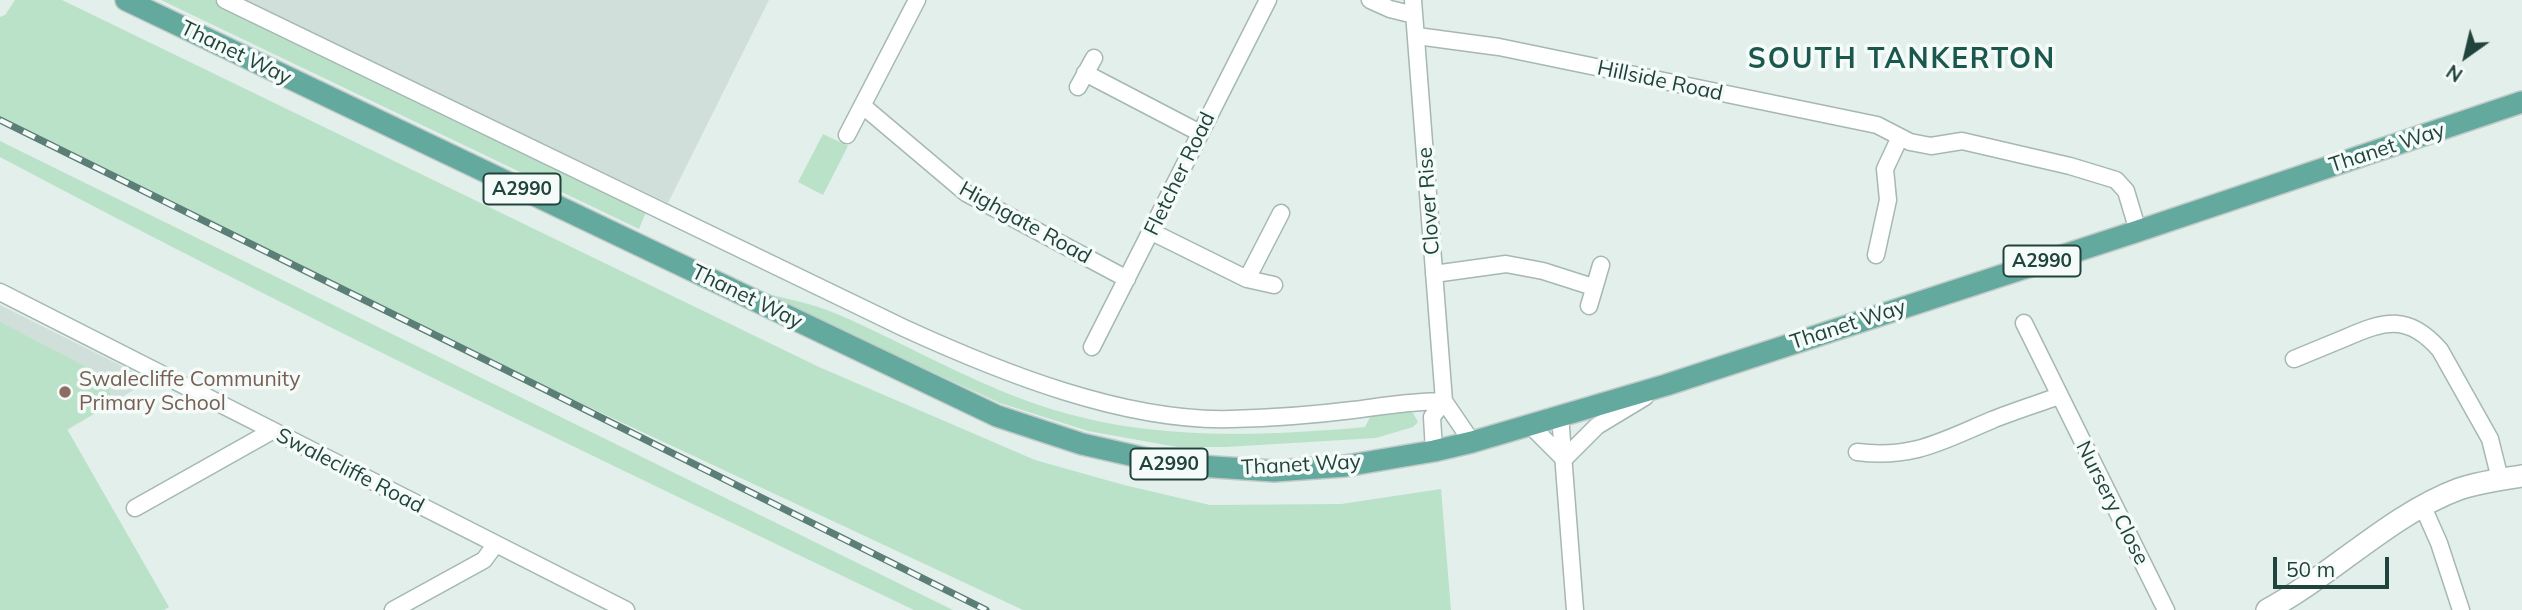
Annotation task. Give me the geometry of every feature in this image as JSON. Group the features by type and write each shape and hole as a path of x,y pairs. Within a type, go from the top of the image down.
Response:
{"main road":[{"name":"Thanet Way","path":"126,0 997,416 1082,444 1170,464 1274,471 1345,466 1434,451 1666,385 2522,102"}],"street":[{"path":"225,0 915,333 968,358 1034,382 1142,411 1228,419 1300,416 1418,401 1444,401"},
{"path":"847,135 917,0"},
{"name":"Fletcher Road","path":"1092,347 1268,0"},
{"path":"1370,0 1390,9 1414,8"},
{"name":"Clover Rise","path":"1414,8 1444,401 1472,442"},
{"name":"Hillside Road","path":"1417,36 1499,47 1877,125 1910,142 1931,146 1962,141 2070,166 2116,180 2126,191 2138,231"},
{"path":"1094,58 1082,80 1200,133"},
{"name":"Highgate Road","path":"863,106 965,193 1127,279"},
{"path":"1876,255 1888,200 1885,169 1900,137"},
{"path":"1247,279 1281,213"},
{"path":"1152,232 1247,279 1274,285"},
{"path":"1434,274 1506,264 1544,271 1593,287"},
{"path":"1589,306 1601,265"},
{"name":"Swalecliffe Road","path":"0,292 626,610"},
{"name":"Nursery Close","path":"2024,323 2166,610"},
{"path":"2294,359 2374,325 2396,324 2415,329 2440,350 2490,439 2500,479"},
{"path":"1564,459 1597,426 1666,385"},
{"path":"1857,452 1880,455 1928,448 1994,419 2059,396"},
{"name":"Clover Rise","path":"1434,451 1432,417 1444,401"},
{"path":"1560,415 1575,610"},
{"path":"1530,425 1564,459"},
{"path":"135,509 272,431"},
{"path":"2267,610 2423,507 2459,489 2522,476"},
{"path":"2423,507 2439,543 2461,610"},
{"path":"393,610 484,560 495,545"}],"shaded area":[{"path":"241,0 769,0 668,203"},
{"name":"Swalecliffe Community Primary School","path":"0,305 150,380 0,471"}],"green space":[{"path":"15,0 62,0 819,367 1035,460 1210,505 1341,504 1441,489 1451,610 1023,610 561,394 0,117 0,17 5,15"},
{"path":"161,0 214,0 648,207 639,229"},
{"path":"823,134 848,146 823,195 798,182"},
{"path":"0,141 953,610 914,610 454,388 226,275 0,157"},
{"path":"756,291 837,314 981,382 1030,402 1112,424 1196,433 1281,433 1365,427 1371,415 1403,411 1413,413 1418,422 1413,427 1376,438 1226,447 1177,447 1088,431 1000,403"},
{"path":"0,322 98,373 107,383 111,404 67,429 169,607 164,610 0,610"}],"railway":[{"path":"0,120 986,610"}],"place":[{"name":"Swalecliffe Community Primary School","path":"65,392"}],"district":[{"name":"SOUTH TANKERTON","path":"1902,60"}]}
